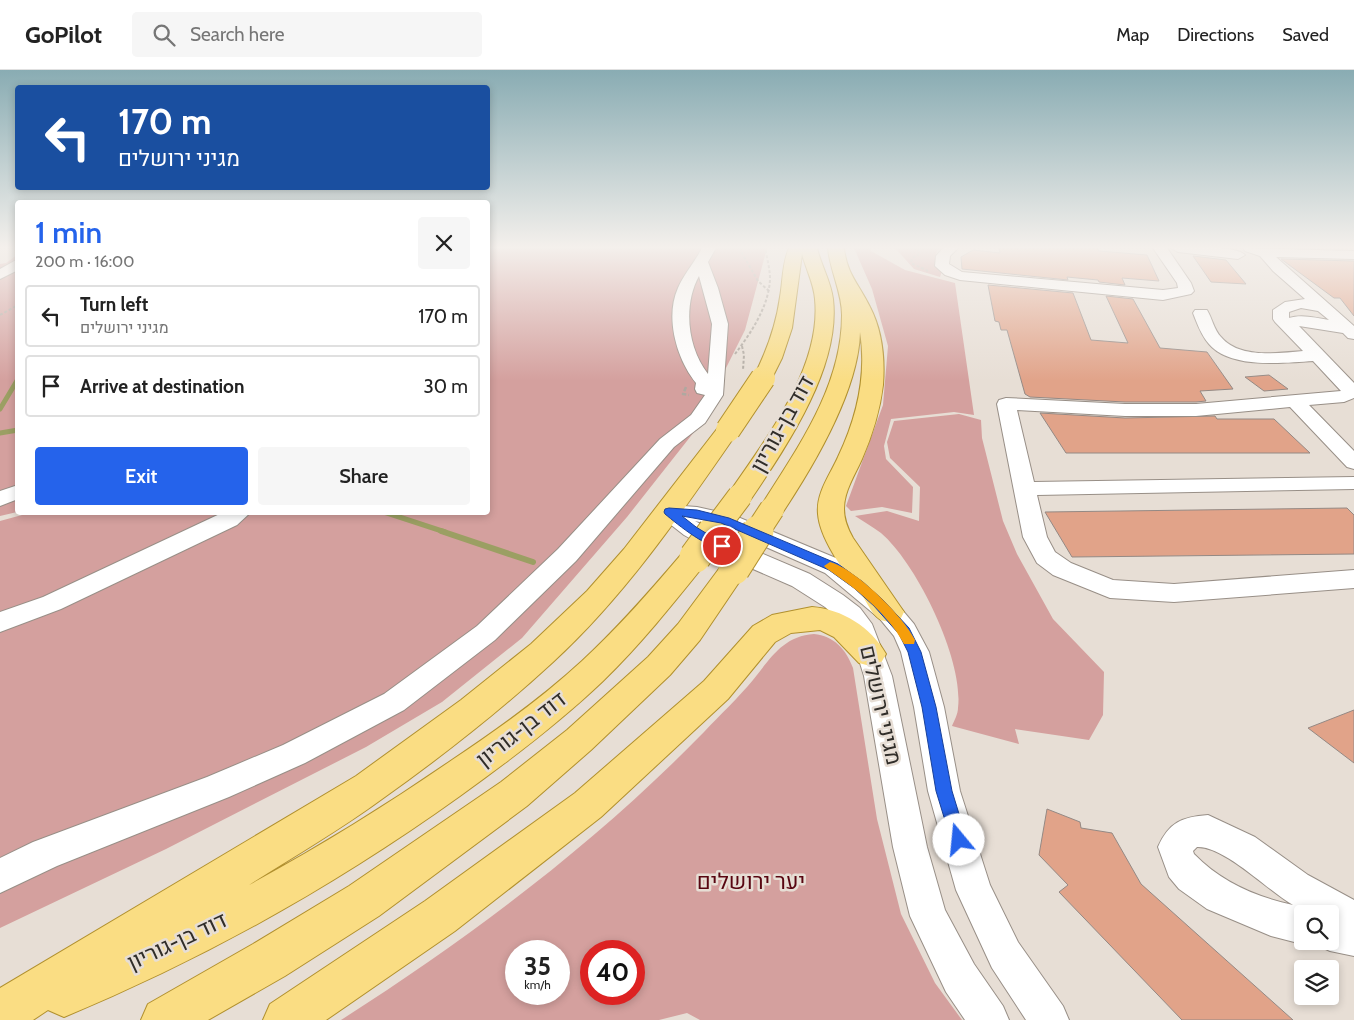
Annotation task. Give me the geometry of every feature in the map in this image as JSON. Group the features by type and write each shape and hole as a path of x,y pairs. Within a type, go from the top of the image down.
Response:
{"main road":[{"path":"0,1014 311,825 368,788 425,747 542,654 610,584 669,512 728,430 763,378 776,350 785,320 789,292"},
{"name":"דוד בן-גוריון","path":"6,1020 234,915 328,862 410,810 502,745 577,686 619,645 669,589 695,556 740,496 797,405 816,361 821,338 824,299 822,292"},
{"name":"דוד בן-גוריון","path":"164,1020 269,960 364,901 514,794 586,734 659,666 689,632 734,569 818,432 832,404 842,374 849,343 852,315 847,292"},
{"path":"852,292 862,309 872,339 875,368 864,421 833,494 831,514 835,530 889,612"},
{"path":"286,1020 440,916 588,805 716,690 750,647 764,634 783,623 798,620 825,619 845,629 870,654"}],"street":[{"path":"685,292 681,316 686,345 697,372 705,382 710,383"},
{"path":"0,876 44,854 218,787 294,754 394,702 486,633 567,555 668,443 698,419 714,395 710,383 720,324 712,292"},
{"path":"1136,292 1163,295 1183,292"},
{"path":"1295,292 1350,332"},
{"path":"1297,292 1322,307 1350,332"},
{"path":"1301,296 1285,307 1279,314 1280,319 1316,356 1335,372 1348,387 1350,393 1331,398 1295,402 1196,410 1125,410 1006,404 1035,538 1046,556 1062,569 1110,589 1174,593 1354,579"},
{"path":"1201,313 1215,342 1224,349 1259,357 1316,356"},
{"path":"1293,332 1290,325 1295,321 1313,322 1350,332"},
{"path":"1295,402 1354,463"},
{"path":"1024,488 1354,483"},
{"path":"0,498 15,492"},
{"name":"מגיני ירושלים","path":"669,512 697,514 725,520 834,567 889,612 905,631 915,652 929,707 944,791 974,890 1005,955 1049,1020"},
{"name":"מגיני ירושלים","path":"669,512 692,530 722,546 801,580 834,601 850,615 863,631 878,676 910,847 928,916 960,978 989,1020"},
{"path":"0,622 52,603 229,520 236,515"},
{"path":"1294,924 1282,922 1246,907 1197,883 1180,864 1175,847 1189,832 1208,831 1243,848 1295,887 1327,905"},
{"path":"1339,912 1354,923"},
{"path":"1339,934 1354,937"}],"path":[{"path":"710,383 742,346 759,317 769,292"},
{"path":"0,315 15,307"}],"green space":[{"path":"0,292 15,292 15,512 0,516"},
{"path":"490,292 755,292 745,330 694,432 627,517 522,638 442,702 366,747 166,849 0,928 0,521 22,515 490,515"},
{"path":"873,292 956,292 974,415 954,412 891,419 884,446 886,459 913,487 912,513 882,507 851,511 846,506 883,405 888,346"},
{"path":"959,414 981,420 982,438 1003,521 1017,554 1053,619 1104,672 1103,715 1089,740 1015,729 1019,744 952,726 958,710 958,688 954,665 935,614 923,589 895,547 881,533 855,516 887,511 919,521 920,487 890,458 887,442 894,421"},
{"name":"יער ירושלים","path":"814,634 828,637 843,649 853,668 877,819 901,914 935,983 962,1020 700,1020 687,1013 659,1020 341,1020 485,922 576,850 663,773 735,700 778,650 794,639"}],"building":[{"path":"989,292 1073,293 1091,340 1128,343 1106,296 1133,299 1160,348 1207,352 1233,389 1200,391 1206,401 1196,402 1125,402 1030,397 1025,394 1007,330 1001,330 999,322 995,321"},
{"path":"1326,292 1354,292 1354,316 1340,298 1334,298"},
{"path":"1269,375 1288,389 1264,391 1245,377"},
{"path":"1040,413 1125,418 1215,416 1217,419 1274,419 1310,453 1066,453"},
{"path":"1347,508 1354,515 1354,554 1072,557 1045,512"},
{"path":"1354,710 1354,763 1308,728"},
{"path":"1047,809 1080,822 1081,828 1112,833 1141,884 1293,1020 1182,1020 1059,892 1068,885 1039,855"}],"waterway":[{"path":"0,409 15,384"},
{"path":"0,433 15,430"},
{"path":"393,515 445,532"},
{"path":"441,531 533,562"}],"slow traffic":[{"path":"830,566 858,585 889,612 905,631 909,640"}],"route":[{"path":"722,546 692,530 669,512 697,514 725,520 834,567 889,612 905,631 915,652 929,707 944,791 959,840"}]}
